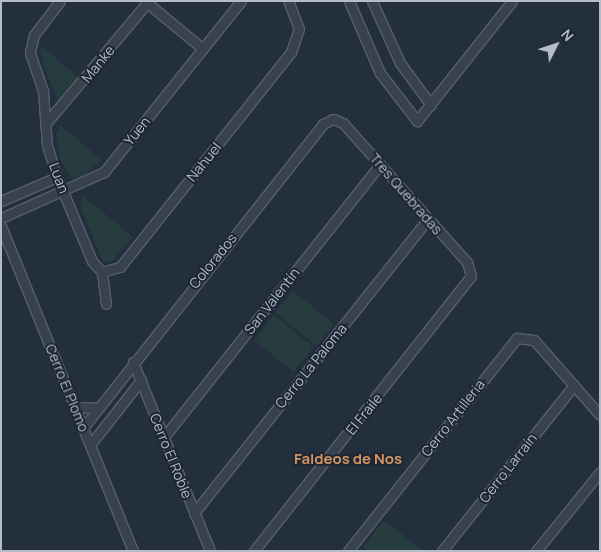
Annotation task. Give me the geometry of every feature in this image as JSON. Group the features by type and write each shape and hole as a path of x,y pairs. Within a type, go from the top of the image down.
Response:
{"street":[{"name":"Luan","path":"60,1 30,44 47,122 48,144 57,177 92,261 102,272 106,304"},
{"name":"Yuen","path":"1,218 64,192 104,172 241,1"},
{"name":"Nahuel","path":"102,272 120,267 298,40 299,29 288,1"},
{"path":"350,1 380,73 417,121 512,1"},
{"path":"372,1 400,63 431,104"},
{"path":"146,2 203,49"},
{"name":"Manke","path":"47,122 146,2"},
{"name":"Tres Quebradas","path":"333,119 343,123 467,262 471,276"},
{"name":"Colorados","path":"83,428 133,362 321,127 333,119"},
{"name":"San Valentín","path":"164,437 380,164"},
{"path":"1,200 57,177"},
{"name":"Cerro La Paloma","path":"194,513 428,219"},
{"name":"Cerro El Plomo","path":"1,226 133,551"},
{"name":"El Fraile","path":"254,551 471,276"},
{"name":"Cerro Artilleria","path":"348,551 515,340 524,335 534,340 574,385"},
{"name":"Cerro El Roble","path":"133,362 210,551"},
{"path":"90,445 140,380"},
{"path":"574,385 600,415"},
{"name":"Cerro Larraín","path":"442,551 574,385"},
{"path":"75,407 98,408"},
{"path":"536,551 600,472"}],"green space":[{"path":"40,45 79,78 59,103 44,68"},
{"path":"60,125 102,160 83,176 73,179 60,160 56,136"},
{"path":"83,196 133,237 112,262 103,262 80,206"},
{"path":"293,291 334,324 317,346 275,313"},
{"path":"274,315 314,347 293,372 254,340"},
{"path":"384,520 423,551 368,551 363,547"}],"district":[{"name":"Faldeos de Nos","path":"348,459"}]}
